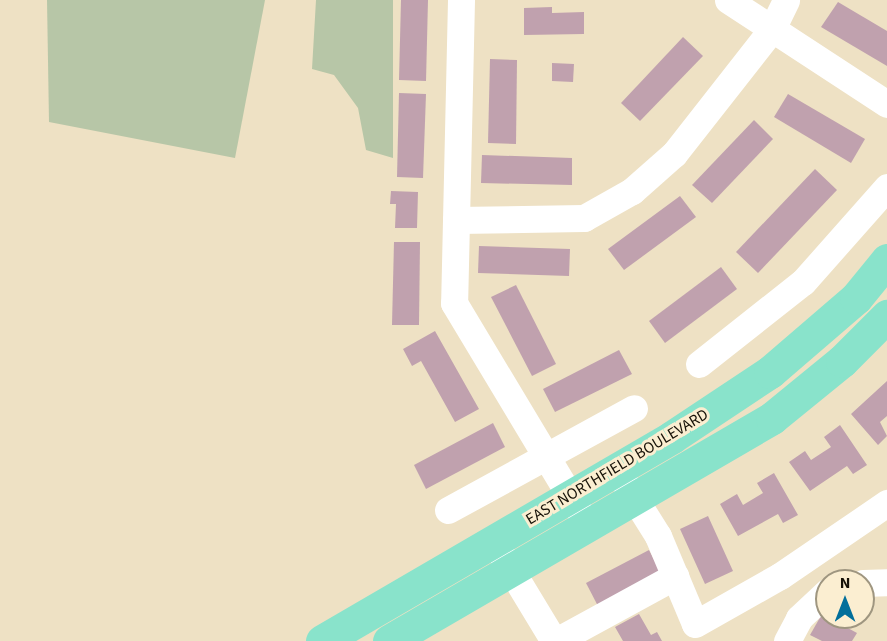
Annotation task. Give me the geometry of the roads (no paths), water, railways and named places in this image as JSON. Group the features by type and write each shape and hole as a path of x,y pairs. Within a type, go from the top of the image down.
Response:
{"main road":[{"name":"EAST NORTHFIELD BOULEVARD","path":"322,641 672,437 770,372 856,298 887,260"},
{"path":"389,641 772,418 884,325"}],"street":[{"path":"461,0 454,303 588,525"},
{"path":"728,0 887,104"},
{"path":"456,220 584,218 632,191 674,154 772,29 786,0"},
{"path":"699,364 803,282 887,187"},
{"path":"448,510 634,408"},
{"path":"616,469 636,497 675,576 695,624 780,576 887,503"},
{"path":"493,542 555,641 675,576"},
{"path":"787,641 799,618 815,603"}]}
